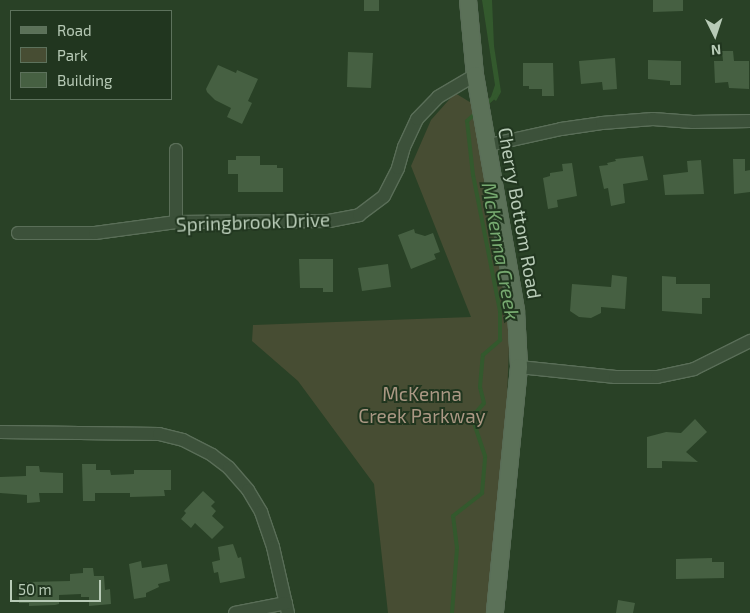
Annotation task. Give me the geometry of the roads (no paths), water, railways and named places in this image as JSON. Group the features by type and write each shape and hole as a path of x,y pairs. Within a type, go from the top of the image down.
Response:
{"main road":[{"name":"Cherry Bottom Road","path":"468,0 475,74 489,145 515,302 519,367 495,613"}],"street":[{"name":"Springbrook Drive","path":"18,233 95,233 176,222 329,221 360,215 384,196 398,168 404,147 417,119 438,98 475,74"},
{"path":"489,145 561,129 602,123 653,119 694,122 750,121"},
{"path":"176,150 176,222"},
{"path":"519,367 615,377 657,377 694,369 750,342"},
{"path":"0,432 159,434 183,440 212,455 229,468 248,490 261,512 273,547 287,608 235,613"}],"waterway":[{"name":"McKenna Creek","path":"485,105 496,95"},
{"name":"McKenna Creek","path":"452,613 457,548 453,516 482,493 485,456 472,417 484,403 480,387 483,355 500,340 500,311 473,175 467,121 476,113"}],"park label":[{"name":"McKenna Creek Parkway","path":"422,405"}]}
